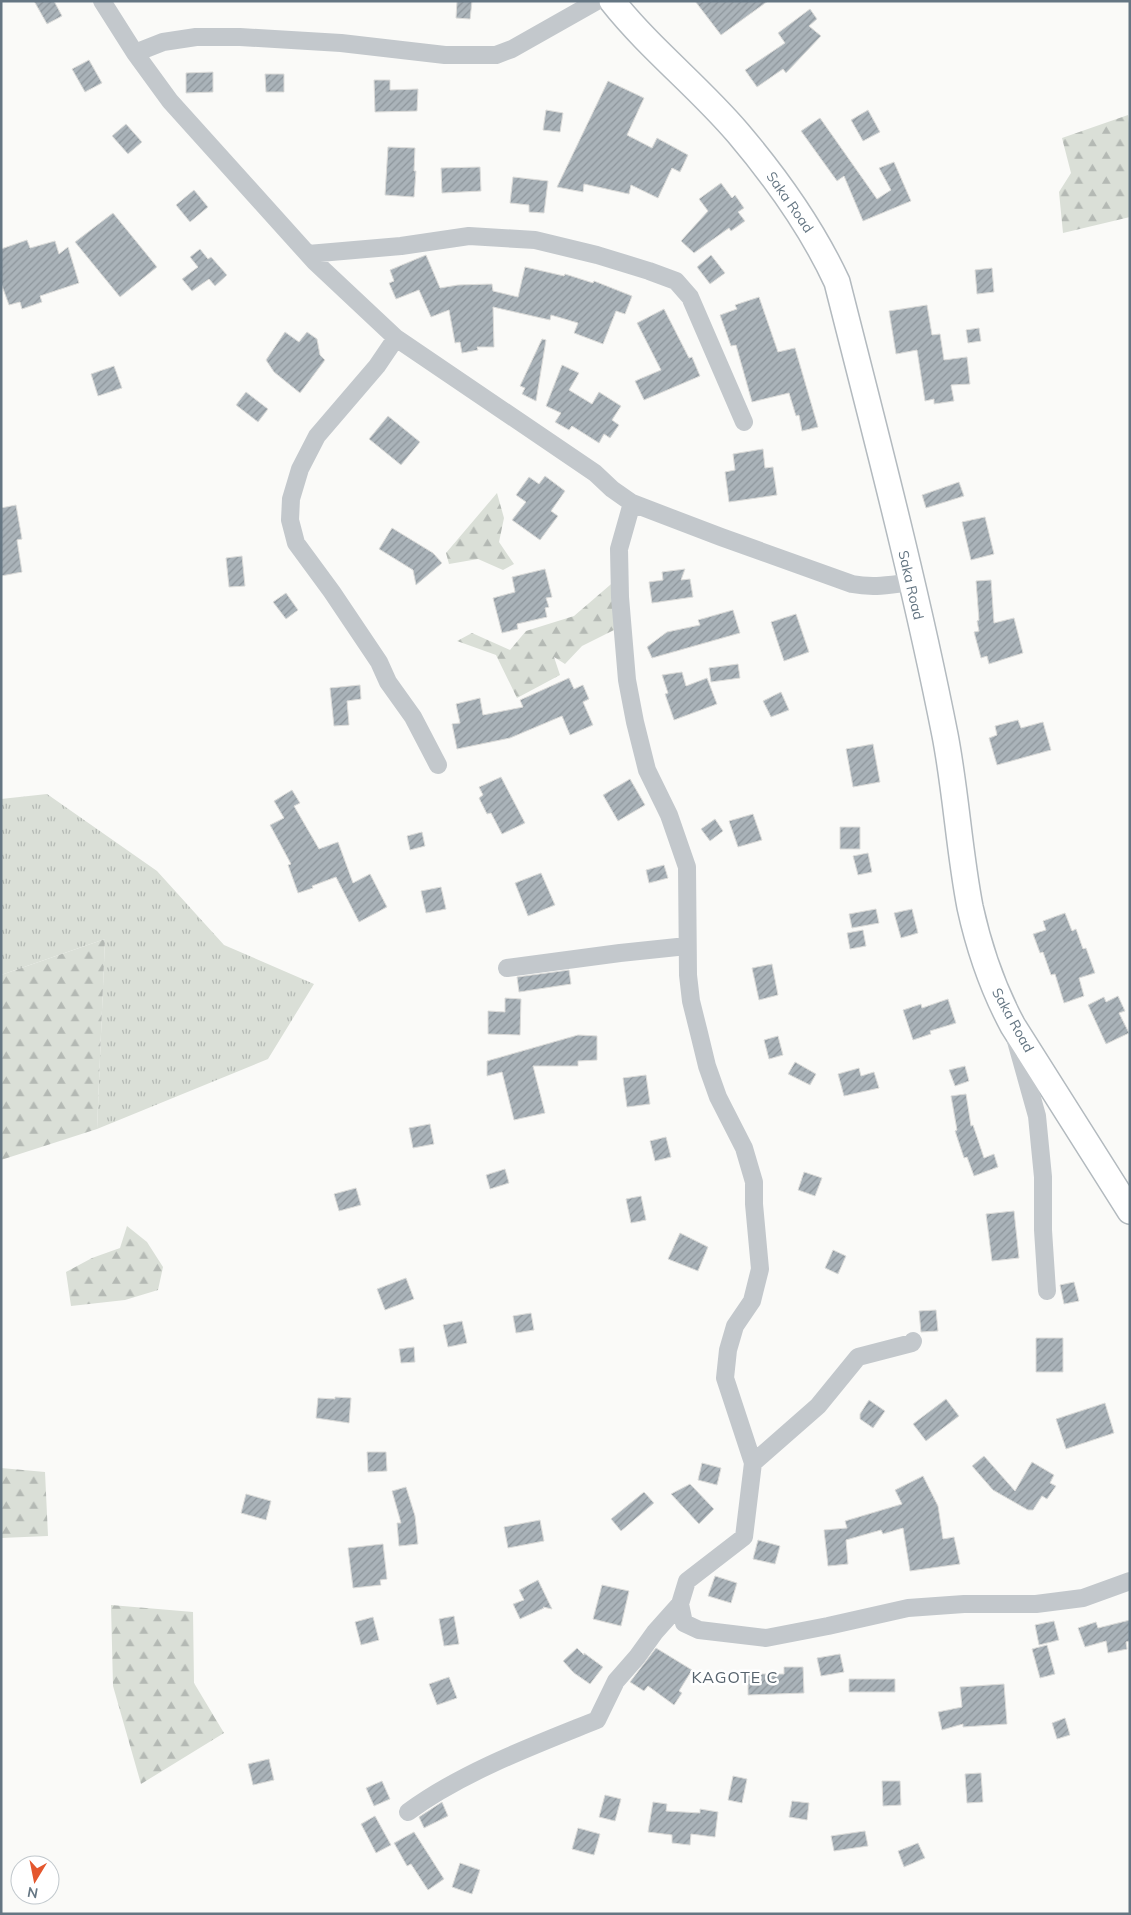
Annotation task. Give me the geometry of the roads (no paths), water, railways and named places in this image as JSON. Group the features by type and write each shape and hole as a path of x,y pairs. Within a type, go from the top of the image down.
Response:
{"main road":[{"name":"Saka Road","path":"615,3 738,133 781,186 821,248 837,282 911,582 946,737 970,908 998,998 1013,1026 1130,1211"}],"street":[{"path":"102,1 135,53 170,101 308,254 396,338 595,473 612,489 632,503 852,584 882,587 911,582"},
{"path":"135,53 164,42 196,37 240,37 341,43 445,56 496,55 615,3"},
{"path":"308,254 401,246 469,236 499,237 535,240 596,255 658,274 676,281 690,297 744,422"},
{"path":"396,338 377,366 317,436 300,469 290,499 290,520 296,543 379,662 388,682 413,717 438,766"},
{"path":"408,1812 469,1776 527,1748 597,1720 616,1680 680,1604 687,1581 744,1537 753,1464 725,1378 728,1350 735,1326 752,1300 760,1270 754,1182 744,1148 718,1097 707,1066 691,1001 687,946 687,866 669,815 643,756 627,680 620,597 619,549 632,503"},
{"path":"507,968 687,946"},
{"path":"1013,1026 1018,1054 1037,1116 1043,1177 1048,1291"},
{"path":"753,1464 818,1406 858,1357 912,1343 913,1340"},
{"path":"680,1604 684,1623 700,1630 766,1638 908,1608 964,1604 1036,1604 1083,1598 1130,1581"}],"district":[{"name":"KAGOTE C","path":"735,1677"}]}
